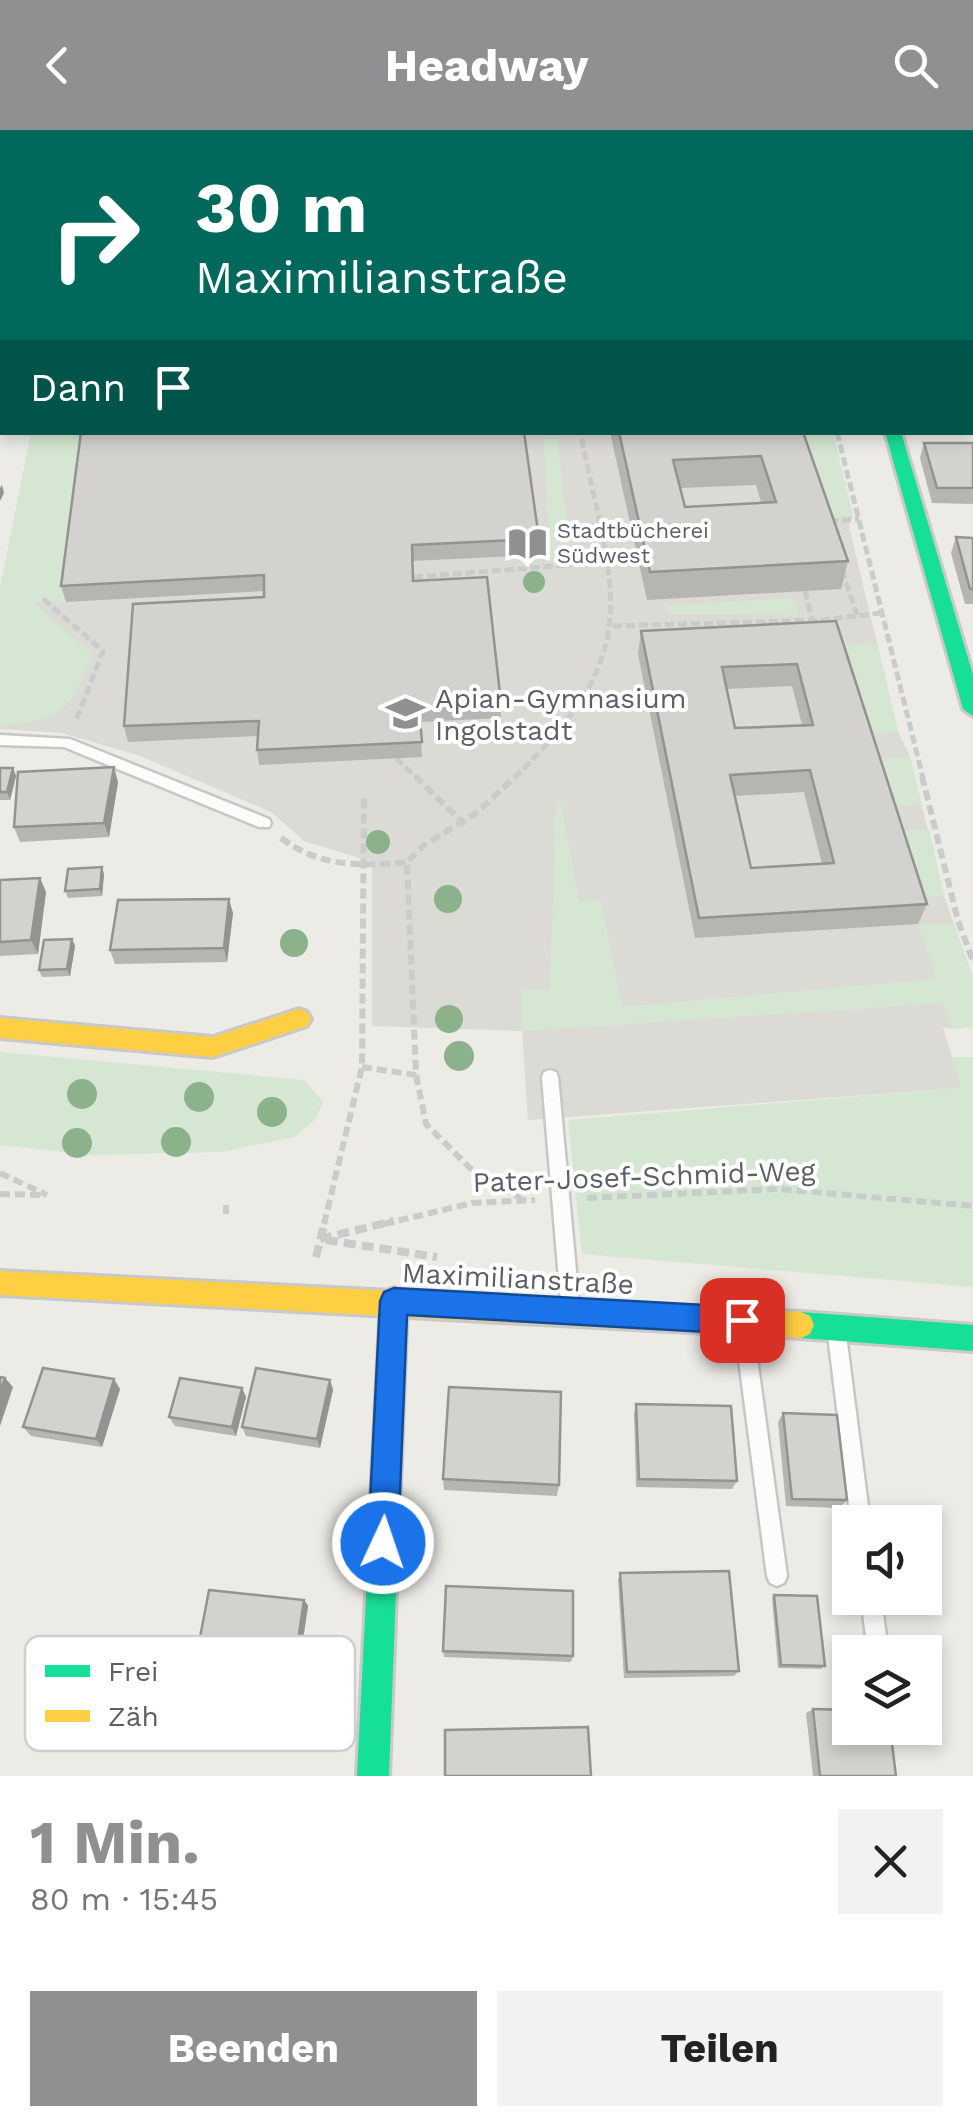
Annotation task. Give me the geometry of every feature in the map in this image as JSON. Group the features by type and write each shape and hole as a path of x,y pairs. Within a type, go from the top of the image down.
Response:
{"street":[{"path":"894,435 973,709"},
{"path":"0,1028 213,1048 299,1019"},
{"name":"Maximilianstraße","path":"0,1283 742,1320 973,1338"},
{"path":"373,1776 394,1301"}],"lane":[{"path":"0,740 65,742 264,823"},
{"path":"550,1076 571,1312"},
{"path":"742,1320 777,1576"},
{"path":"836,1326 859,1505"}],"path":[{"path":"524,1200 470,1168 426,1124 416,1075 407,862 416,850 466,825 545,749 592,683 613,626 581,435"},
{"path":"838,435 958,921 973,962"},
{"path":"830,537 821,521 859,518"},
{"path":"636,550 634,560 640,569"},
{"path":"414,577 634,560"},
{"path":"841,568 858,616"},
{"path":"805,591 812,620"},
{"path":"44,599 104,651 84,707 65,742"},
{"path":"613,626 812,620 881,613"},
{"path":"396,758 466,825"},
{"path":"364,795 362,1067 416,1075"},
{"path":"264,823 297,851 328,863 364,868 407,862"},
{"name":"Pater-Josef-Schmid-Weg","path":"362,1067 320,1239 472,1202 779,1189 973,1206"},
{"path":"0,1173 47,1195 0,1194"}],"shaded area":[{"path":"31,435 833,435 853,516 849,526 898,731 910,757 944,896 973,978 973,1027 943,1028 962,1088 528,1120 522,1031 372,1026 372,862 304,841 271,812 140,756 62,733 0,729 0,589"}],"green space":[{"path":"31,435 190,435 86,440 66,602 34,603 92,655 70,701 50,716 0,725 0,589"},
{"path":"800,435 833,435 853,516 828,518"},
{"path":"544,439 557,439 570,550 554,563 550,560"},
{"path":"793,598 799,615 669,614 666,606"},
{"path":"876,643 898,732 874,733 845,645"},
{"path":"910,757 921,805 897,806 882,759"},
{"path":"561,803 579,901 601,900 622,1007 937,979 918,924 953,924 973,978 973,1027 951,1029 942,1003 522,1031 521,991 550,990 556,807"},
{"path":"929,829 944,896 927,897 904,831"},
{"path":"0,1052 304,1080 323,1102 315,1120 294,1137 221,1152 92,1155 0,1145"},
{"path":"952,1057 973,1057 973,1287 582,1254 568,1120 961,1088"}],"building":[{"name":"Apian-Gymnasium Ingolstadt","path":"81,435 524,435 539,539 412,545 413,581 487,577 501,703 419,707 422,742 257,750 259,721 124,726 133,604 264,597 264,575 61,586"},
{"path":"620,435 804,435 848,561 650,572","holes":["761,456 776,502 685,507 673,460"]},
{"path":"924,443 973,443 973,488 937,488"},
{"path":"956,537 973,538 973,589 970,589"},
{"path":"836,621 927,904 699,918 641,631","holes":["797,664 813,725 735,728 722,667","810,770 834,863 751,868 730,775"]},
{"path":"114,767 104,823 14,827 18,772"},
{"path":"0,768 13,768 7,792 0,792"},
{"path":"102,867 100,889 65,891 68,869"},
{"path":"40,878 31,940 0,942 0,880"},
{"path":"229,899 224,948 110,950 118,900"},
{"path":"72,939 67,969 39,970 44,940"},
{"path":"43,1368 114,1379 96,1439 23,1427"},
{"path":"256,1368 330,1380 317,1439 242,1427"},
{"path":"180,1378 242,1388 232,1427 169,1417"},
{"path":"449,1387 561,1392 559,1485 443,1479"},
{"path":"636,1404 731,1406 737,1481 639,1479"},
{"path":"783,1413 837,1415 847,1500 792,1499"},
{"path":"729,1571 739,1671 627,1672 620,1573"},
{"path":"446,1586 573,1591 573,1656 443,1651"},
{"path":"209,1590 304,1600 299,1636 200,1636"},
{"path":"774,1595 817,1596 825,1666 781,1665"},
{"path":"813,1709 832,1710 832,1745 892,1745 896,1776 820,1776"},
{"path":"588,1727 591,1776 445,1776 445,1730"}],"traffic: fast":[{"path":"894,435 973,709"},
{"path":"373,1776 394,1301"},
{"path":"801,1325 973,1338"}],"traffic: slow":[{"path":"0,1028 213,1047 299,1019"},
{"path":"0,1283 801,1325"}],"place":[{"name":"Stadtbücherei Südwest","path":"527,543"},
{"name":"Apian-Gymnasium Ingolstadt","path":"405,714"}],"route":[{"path":"383,1543 394,1301 742,1320"}]}
